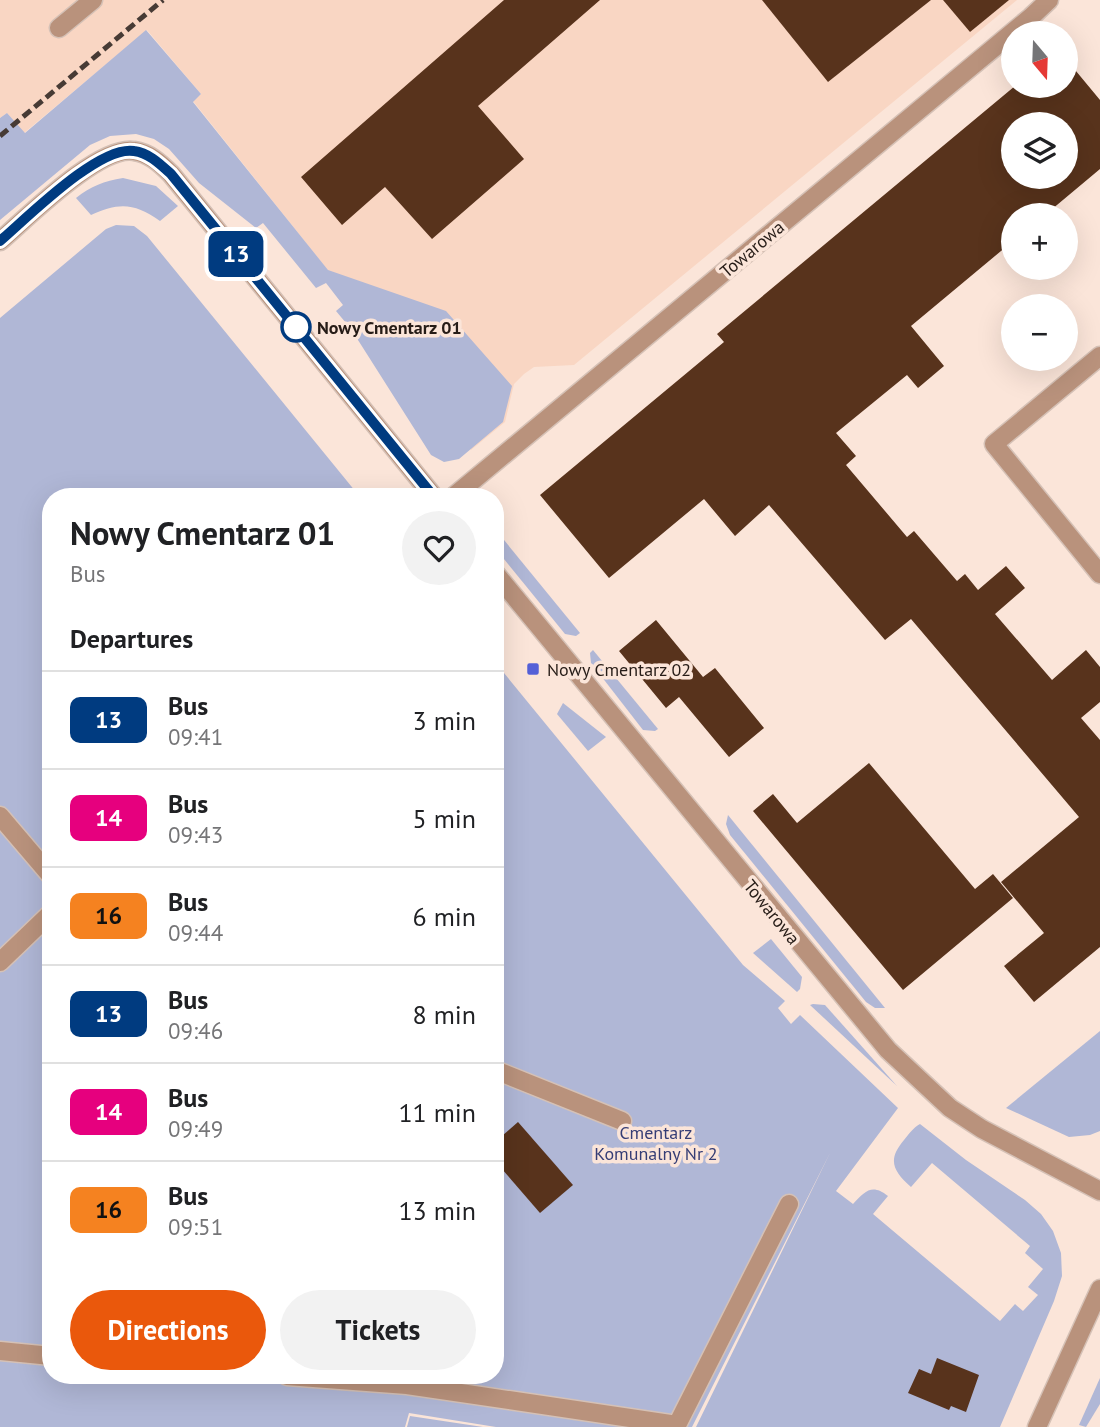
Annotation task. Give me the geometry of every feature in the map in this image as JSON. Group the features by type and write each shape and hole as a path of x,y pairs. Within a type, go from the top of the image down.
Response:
{"street":[{"path":"59,28 93,0"},
{"name":"Towarowa","path":"464,488 1049,0"},
{"path":"0,241 89,165 111,153 133,150 154,158 171,174 426,488"},
{"path":"1100,356 994,443 1100,573"},
{"name":"Towarowa","path":"504,584 888,1050 950,1108 982,1129 1100,1191"},
{"path":"0,816 42,865"},
{"path":"0,962 42,922"},
{"path":"504,1074 622,1121"},
{"path":"394,1384 677,1425 789,1204"},
{"path":"1037,1427 1100,1289"},
{"path":"0,1351 42,1355"}],"shaded area":[{"path":"0,0 1017,0 574,365 534,367 524,374 514,384 505,422 471,450 193,101 201,94 147,30 24,133 7,113 0,118"}],"green space":[{"path":"146,30 201,94 193,102 328,270 446,311 512,386 503,422 459,459 444,462 431,455 351,329 336,311 343,305 326,283 316,288 263,223 256,228 199,183 169,149 154,139 136,134 110,136 90,145 0,220 0,118 7,113 25,133"},
{"path":"123,178 156,186 178,206 160,221 127,206 110,208 91,215 76,198 98,185"},
{"name":"Cmentarz Komunalny Nr 2","path":"116,225 134,226 147,236 353,488 42,488 42,1384 504,1384 504,673 743,965 785,1001 778,1008 791,1024 800,1015 898,1108 836,1191 853,1204 861,1195 873,1189 888,1196 873,1214 1000,1321 1015,1304 1023,1311 1038,1295 1028,1287 1043,1269 1025,1253 1030,1246 932,1163 911,1187 894,1165 899,1147 920,1124 966,1160 1025,1200 1041,1214 1053,1231 1061,1253 1062,1276 1000,1427 696,1427 830,1153 692,1427 496,1427 409,1413 405,1427 0,1427 0,318 106,229"},
{"path":"504,540 580,633 576,636 565,634 504,559"},
{"path":"593,650 658,729 643,730 591,663 590,653"},
{"path":"563,703 606,737 588,751 557,714"},
{"path":"728,815 885,1008 875,1008 866,1002 730,835 726,824"},
{"path":"771,939 802,977 797,992 753,953"},
{"path":"810,1005 825,1005 897,1086"},
{"path":"1100,1031 1100,1131 1069,1137 1006,1108"},
{"path":"1100,1378 1100,1404 1086,1427 1079,1425"},
{"path":"410,1416 483,1427 407,1427"}],"building":[{"path":"504,0 600,0 478,106 524,159 432,239 385,187 342,225 301,177"},
{"path":"762,0 931,0 828,82"},
{"path":"943,0 1009,0 970,32"},
{"path":"1078,73 1100,100 1100,169 1078,187 1078,112 1001,112 1001,189 1076,189 1059,203 1001,203 1001,251 911,326 944,366 918,388 907,375 836,433 856,456 846,465 907,537 914,531 957,581 965,574 978,590 1006,566 1025,588 995,614 1052,680 1086,650 1100,667 1100,702 1081,718 1100,740 1100,947 1034,1002 1004,966 1044,933 1001,882 1079,817 911,619 885,640 769,505 735,536 704,499 609,578 540,495 724,342 717,334 1001,98 1078,98"},
{"path":"656,620 703,677 715,668 764,728 729,757 679,697 666,708 619,651"},
{"path":"869,763 975,889 993,874 1013,898 903,990 753,811 773,794 797,823"},
{"path":"518,1122 573,1185 540,1213 504,1171 504,1134"},
{"path":"937,1358 979,1375 966,1412 951,1406 949,1410 908,1393 919,1369 931,1374"}],"railway":[{"path":"0,136 163,0"}],"bus line":[{"name":"13","path":"0,241 89,165 111,153 133,150 154,158 171,174 427,488"}],"place":[{"name":"Nowy Cmentarz 01","path":"296,327"},
{"name":"Nowy Cmentarz 02","path":"533,669"}]}
